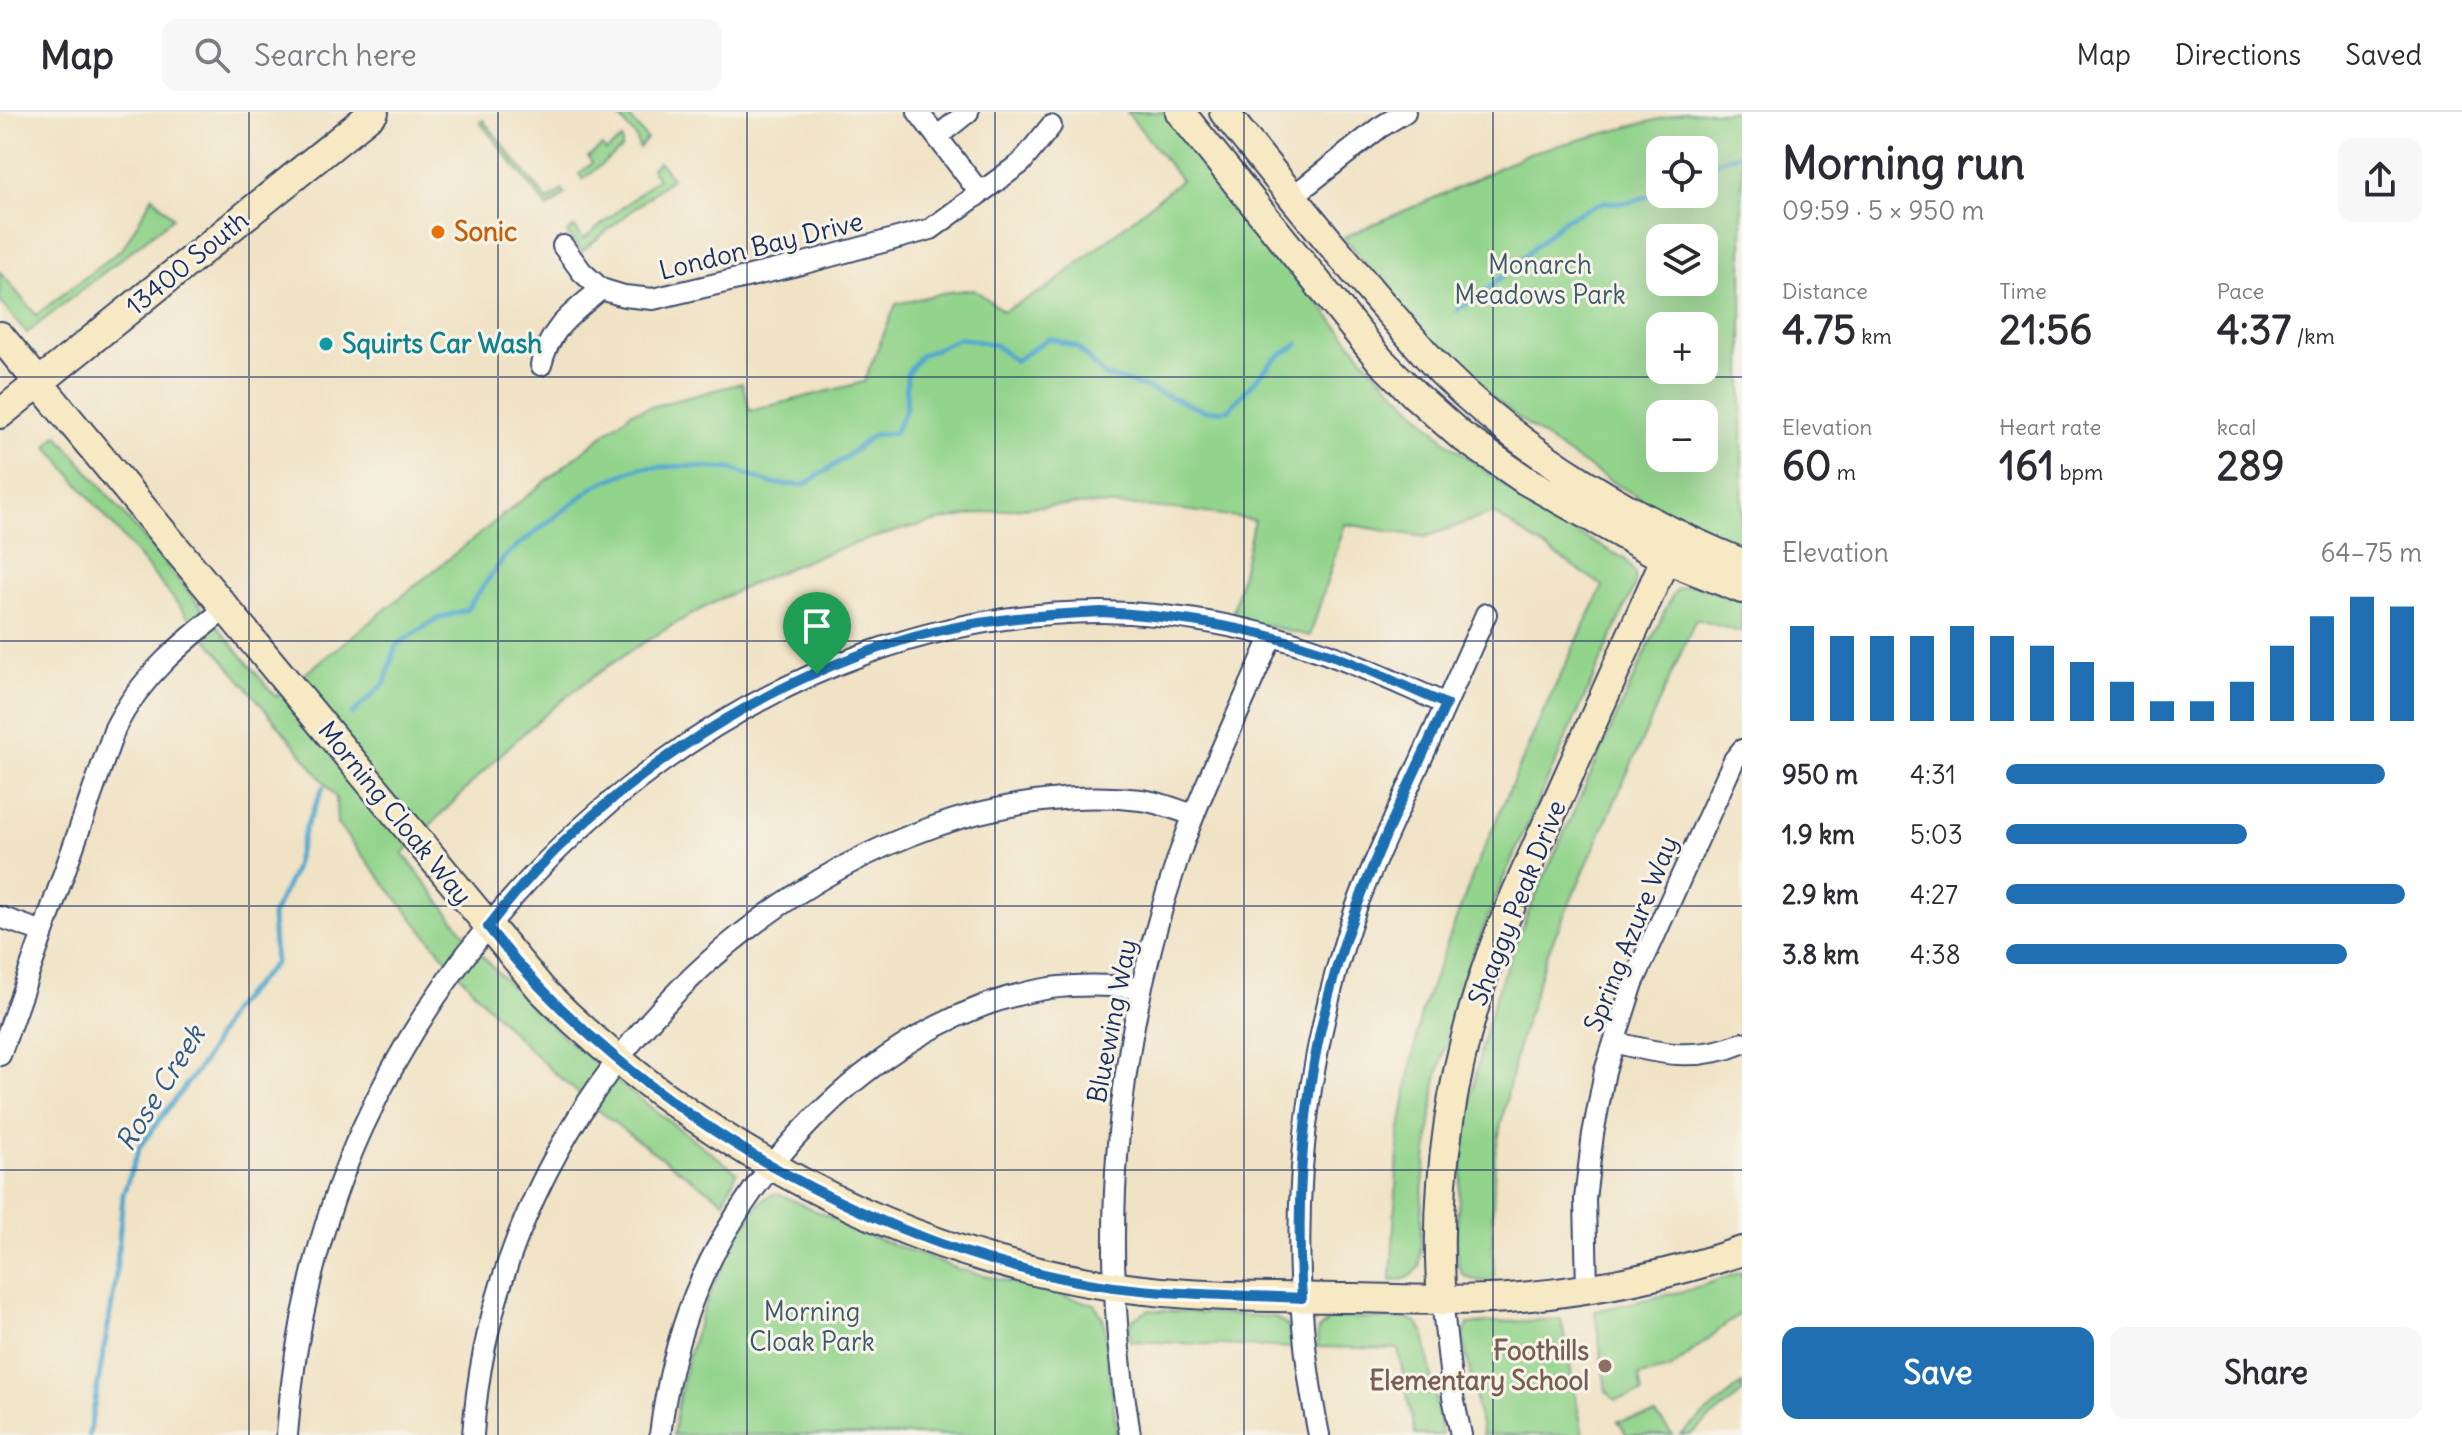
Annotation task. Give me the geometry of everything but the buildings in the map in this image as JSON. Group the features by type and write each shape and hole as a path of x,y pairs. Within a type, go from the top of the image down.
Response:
{"street":[{"name":"13400 South","path":"0,414 374,112"},
{"path":"918,112 980,193"},
{"path":"938,136 968,112"},
{"path":"1180,112 1380,360 1460,435 1512,471 1671,546 1694,544 1742,563"},
{"path":"1224,112 1337,252 1420,347 1484,410 1671,546 1742,589"},
{"path":"1292,197 1373,120 1405,112"},
{"name":"London Bay Drive","path":"601,289 653,299 931,229 1021,163 1051,126"},
{"path":"541,365 555,330 601,289 582,272 563,246"},
{"name":"Morning Cloak Way","path":"0,336 550,998 619,1060 699,1120 772,1167 857,1209 925,1236 992,1259 1114,1287 1208,1295 1302,1298 1519,1298 1664,1274 1742,1251"},
{"name":"Shaggy Peak Drive","path":"1461,1435 1453,1397 1442,1300 1441,1185 1452,1102 1469,1025 1491,954 1520,885 1671,546"},
{"path":"0,1055 106,749 124,710 156,667 226,608"},
{"path":"287,1435 290,1390 315,1260 344,1172 406,1042 448,978 506,904 558,849 624,791 679,749 771,696 866,654 915,637 964,626 1057,614 1101,612 1182,618 1271,637 1323,652 1446,704"},
{"path":"1319,1435 1307,1368 1298,1231 1301,1156 1312,1075 1331,986 1371,871 1486,614"},
{"name":"Bluewing Way","path":"1130,1435 1116,1334 1113,1209 1126,1065 1140,988 1163,902 1194,815 1271,637"},
{"name":"Spring Azure Way","path":"1587,1289 1585,1230 1588,1166 1598,1102 1614,1042 1642,962 1734,760 1742,750"},
{"path":"473,1435 486,1347 508,1264 524,1222 562,1143 619,1060 687,982 758,921 835,872 911,835 990,810 1067,800 1140,800 1194,815"},
{"path":"0,917 43,932"},
{"path":"660,1435 671,1368 696,1293 733,1221 772,1167 817,1115 847,1087 901,1049 981,1007 1048,989 1083,985 1140,988"},
{"path":"1614,1042 1653,1052 1690,1056 1710,1054 1742,1043"}],"green space":[{"path":"615,112 625,112 647,139 639,148 636,137"},
{"path":"1127,112 1164,112 1369,365 1448,443 1547,517 1625,559 1635,573 1635,585 1504,877 1462,982 1436,1082 1422,1192 1420,1266 1404,1279 1391,1281 1399,1134 1421,1013 1475,869 1544,710 1603,586 1493,513 1425,537 1345,524 1310,636 1232,617 1254,520 1142,506 1086,504 1030,507 966,516 902,530 779,572 719,600 607,667 530,728 481,773 403,854 479,951 547,1021 608,1074 737,1172 724,1201 646,1147 590,1103 539,1059 478,995 337,824 336,798 307,760 47,446 58,435 276,697 632,412 742,383 750,411 864,382 896,304 974,289 1003,311 1048,288 1181,180"},
{"name":"Monarch Meadows Park","path":"1686,112 1742,112 1742,549 1695,528 1618,485 1529,426 1447,357 1344,237 1529,153"},
{"path":"483,120 548,201 562,190 565,194 548,208 480,122"},
{"path":"622,139 622,148 583,179 579,174 592,163 588,157 602,146 606,151"},
{"path":"659,162 672,178 582,251 567,233 574,227 584,239 658,178 651,169"},
{"path":"153,196 173,218 27,333 0,302 0,272 36,315 123,248"},
{"path":"1691,584 1742,600 1742,633 1696,619 1546,956 1516,1053 1495,1154 1494,1281 1472,1279 1465,1276 1458,1262 1457,1228 1470,1105 1489,1017 1524,923 1672,596 1677,589"},
{"name":"Morning Cloak Park","path":"773,1194 782,1195 870,1236 955,1268 1095,1304 1104,1321 1117,1435 673,1435 683,1378 708,1297 733,1245 753,1213 761,1202"},
{"path":"1742,1272 1742,1312 1670,1369 1639,1376 1642,1394 1615,1400 1606,1391 1595,1311 1689,1290"},
{"path":"1149,1310 1275,1317 1288,1326 1293,1348 1130,1341 1129,1330 1133,1319"},
{"path":"1331,1318 1410,1319 1418,1324 1424,1334 1442,1435 1415,1435 1398,1349 1317,1347 1318,1330"},
{"path":"1561,1319 1583,1435 1483,1435 1463,1338 1468,1324"},
{"path":"1742,1384 1742,1393 1690,1435 1680,1435"},
{"path":"1656,1415 1673,1435 1627,1435 1618,1421"}],"waterway":[{"name":"Rose Creek","path":"1718,161 1742,153"},
{"name":"Rose Creek","path":"1457,310 1484,293 1565,219 1604,202 1628,203 1646,197"},
{"name":"Rose Creek","path":"352,714 385,683 396,645 439,618 466,610 506,555 595,486 638,468 681,466 731,469 773,484 804,485 873,435 894,433 906,409 907,374 920,356 960,338 995,345 1015,361 1049,338 1077,347 1105,376 1206,411 1228,410 1275,359 1298,344"},
{"name":"Rose Creek","path":"89,1435 115,1286 123,1194 140,1146 204,1061 231,1010 275,963 272,916 293,873 305,829 323,788"}],"place":[{"name":"Sonic","path":"438,232"},
{"name":"Squirts Car Wash","path":"326,344"},
{"name":"Foothills Elementary School","path":"1605,1366"}],"route":[{"path":"1101,612 1182,618 1297,644 1446,704 1371,871 1331,986 1312,1075 1301,1156 1298,1231 1302,1298 1208,1295 1093,1283 992,1259 857,1209 772,1167 658,1092 567,1015 517,963 488,927 547,859 636,781 679,749 726,721 817,674 915,637 964,626 1011,618 1101,612"}]}
